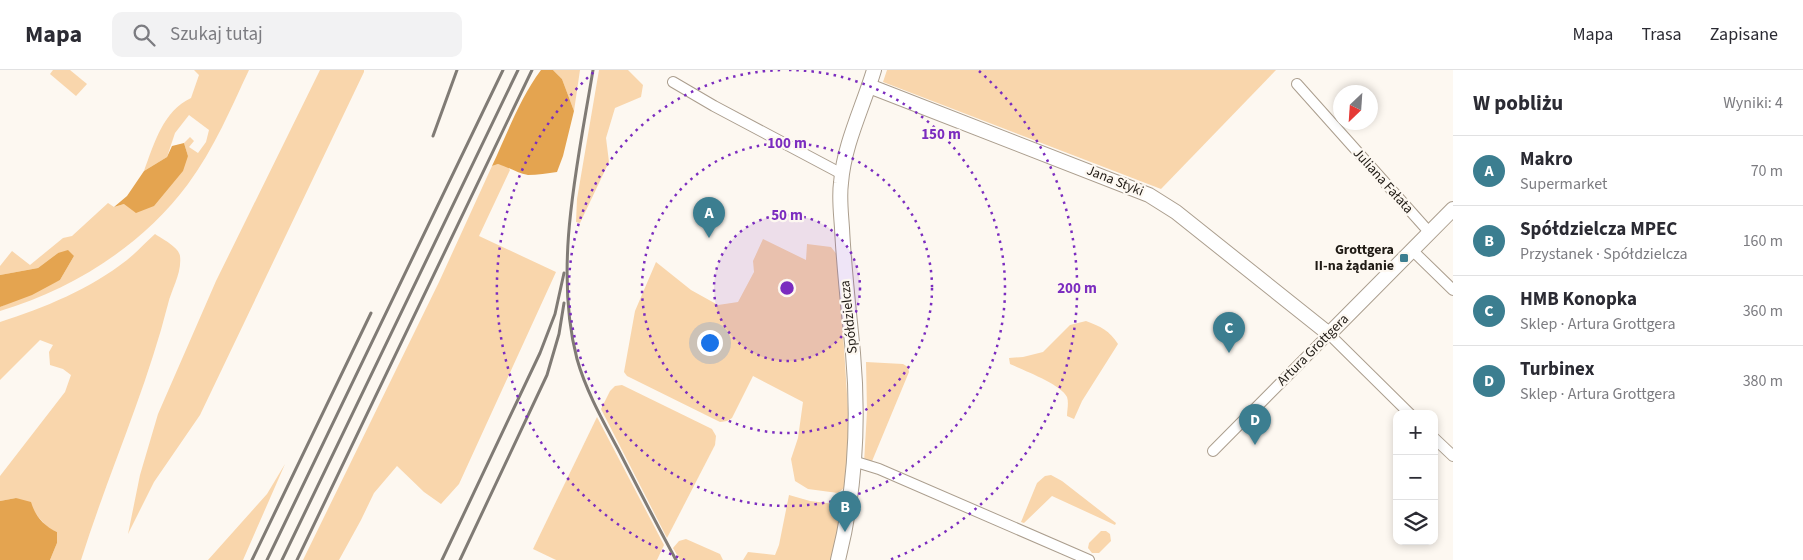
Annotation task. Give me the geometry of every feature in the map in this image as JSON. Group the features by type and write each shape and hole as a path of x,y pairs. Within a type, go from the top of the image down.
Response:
{"street":[{"name":"Spółdzielcza","path":"838,560 850,500 855,396 853,356 843,264 840,191 845,158 874,70"},
{"path":"673,82 842,174"},
{"name":"Juliana Fałata","path":"1297,84 1430,233"},
{"name":"Jana Styki","path":"869,86 1149,195 1176,212 1328,334"},
{"name":"Artura Grottgera","path":"1213,451 1412,250 1451,215"},
{"path":"1412,250 1453,290"},
{"path":"1328,334 1406,410"},
{"path":"1438,442 1453,456"},
{"path":"853,461 864,463 1090,560"}],"shaded area":[{"path":"53,70 70,70 87,84 76,96 50,74"},
{"path":"194,70 249,70 214,143 188,184 170,206 128,246 54,291 0,311 0,307 60,280 74,256 58,253 38,268 0,275 0,266 12,251 30,265 63,238 72,236 108,203 114,207 124,204 188,156 184,143 190,137 194,141 189,147 198,153 206,142 209,130 189,115 175,133 167,157 144,171 156,139 166,120 173,111 191,98 199,75"},
{"path":"320,70 364,70 364,72 200,415 154,482 128,534 140,475 158,414 216,281"},
{"path":"541,70 553,70 562,79 574,111 557,172 528,175 498,164 492,166 520,104"},
{"path":"553,70 580,70 574,111 562,79"},
{"path":"599,70 628,70 643,85 641,97 615,108 606,138 609,162 580,223 576,222 577,199"},
{"path":"887,70 1276,70 1161,189 883,82"},
{"path":"184,143 188,156 183,171 154,206 136,213 124,204 114,207 127,196 144,171 167,157 172,146"},
{"path":"498,164 507,166 510,170 479,236 556,272 459,484 441,504 424,492 397,466 374,493 339,560 303,560 439,282 492,166"},
{"path":"155,234 177,249 180,262 149,369 81,560 50,560 57,543 57,532 48,528 34,512 16,498 0,501 0,476 65,392 71,375 63,369 50,365 49,352 53,345 40,340 0,380 0,322 50,304 98,280 127,260"},
{"path":"763,239 806,260 807,244 831,247 838,256 849,425 845,487 838,493 808,489 795,481 791,459 798,438 803,402 753,376 732,418 720,422 627,376 624,372 635,311 656,262 691,290 718,305 738,302 754,272 753,261"},
{"path":"68,250 74,256 60,280 32,295 0,307 0,275 38,268 58,253"},
{"path":"1086,321 1104,330 1118,344 1082,401 1074,419 1067,416 1068,399 1063,392 1041,378 1010,364 1009,358 1043,352 1070,325"},
{"path":"866,362 903,364 908,367 909,372 870,466 864,463 867,411"},
{"path":"622,385 712,429 716,436 715,445 667,538 601,409 610,391 615,386"},
{"path":"597,417 664,545 657,560 556,560 533,549"},
{"path":"285,464 243,560 208,560 267,494"},
{"path":"1051,475 1062,481 1116,523 1115,525 1052,496 1024,523 1021,522 1037,483 1045,476"},
{"path":"789,495 810,501 835,504 841,511 836,560 743,560 748,552 775,555 779,545"},
{"path":"16,498 31,502 41,520 57,532 57,543 50,560 0,560 0,501"},
{"path":"1101,531 1106,531 1110,534 1111,541 1099,553 1092,553 1088,548 1089,543"},
{"path":"686,539 720,554 723,560 680,560 673,548 679,541"}],"railway":[{"path":"433,136 457,70"},
{"path":"267,560 503,70"},
{"path":"282,560 518,70"},
{"path":"297,560 532,70"},
{"path":"593,70 570,214 567,288 570,324 577,359 590,394 676,560"},
{"path":"442,560 540,353 555,314 564,273"},
{"path":"460,560 547,375 559,334 564,303"},
{"path":"252,560 371,313"}],"place":[{"name":"Makro","path":"709,238"},
{"name":"Grottgera II-na żądanie","path":"1404,258"},
{"name":"HMB Konopka","path":"1229,353"},
{"name":"Turbinex","path":"1255,445"},
{"name":"Spółdzielcza MPEC","path":"845,532"}]}
